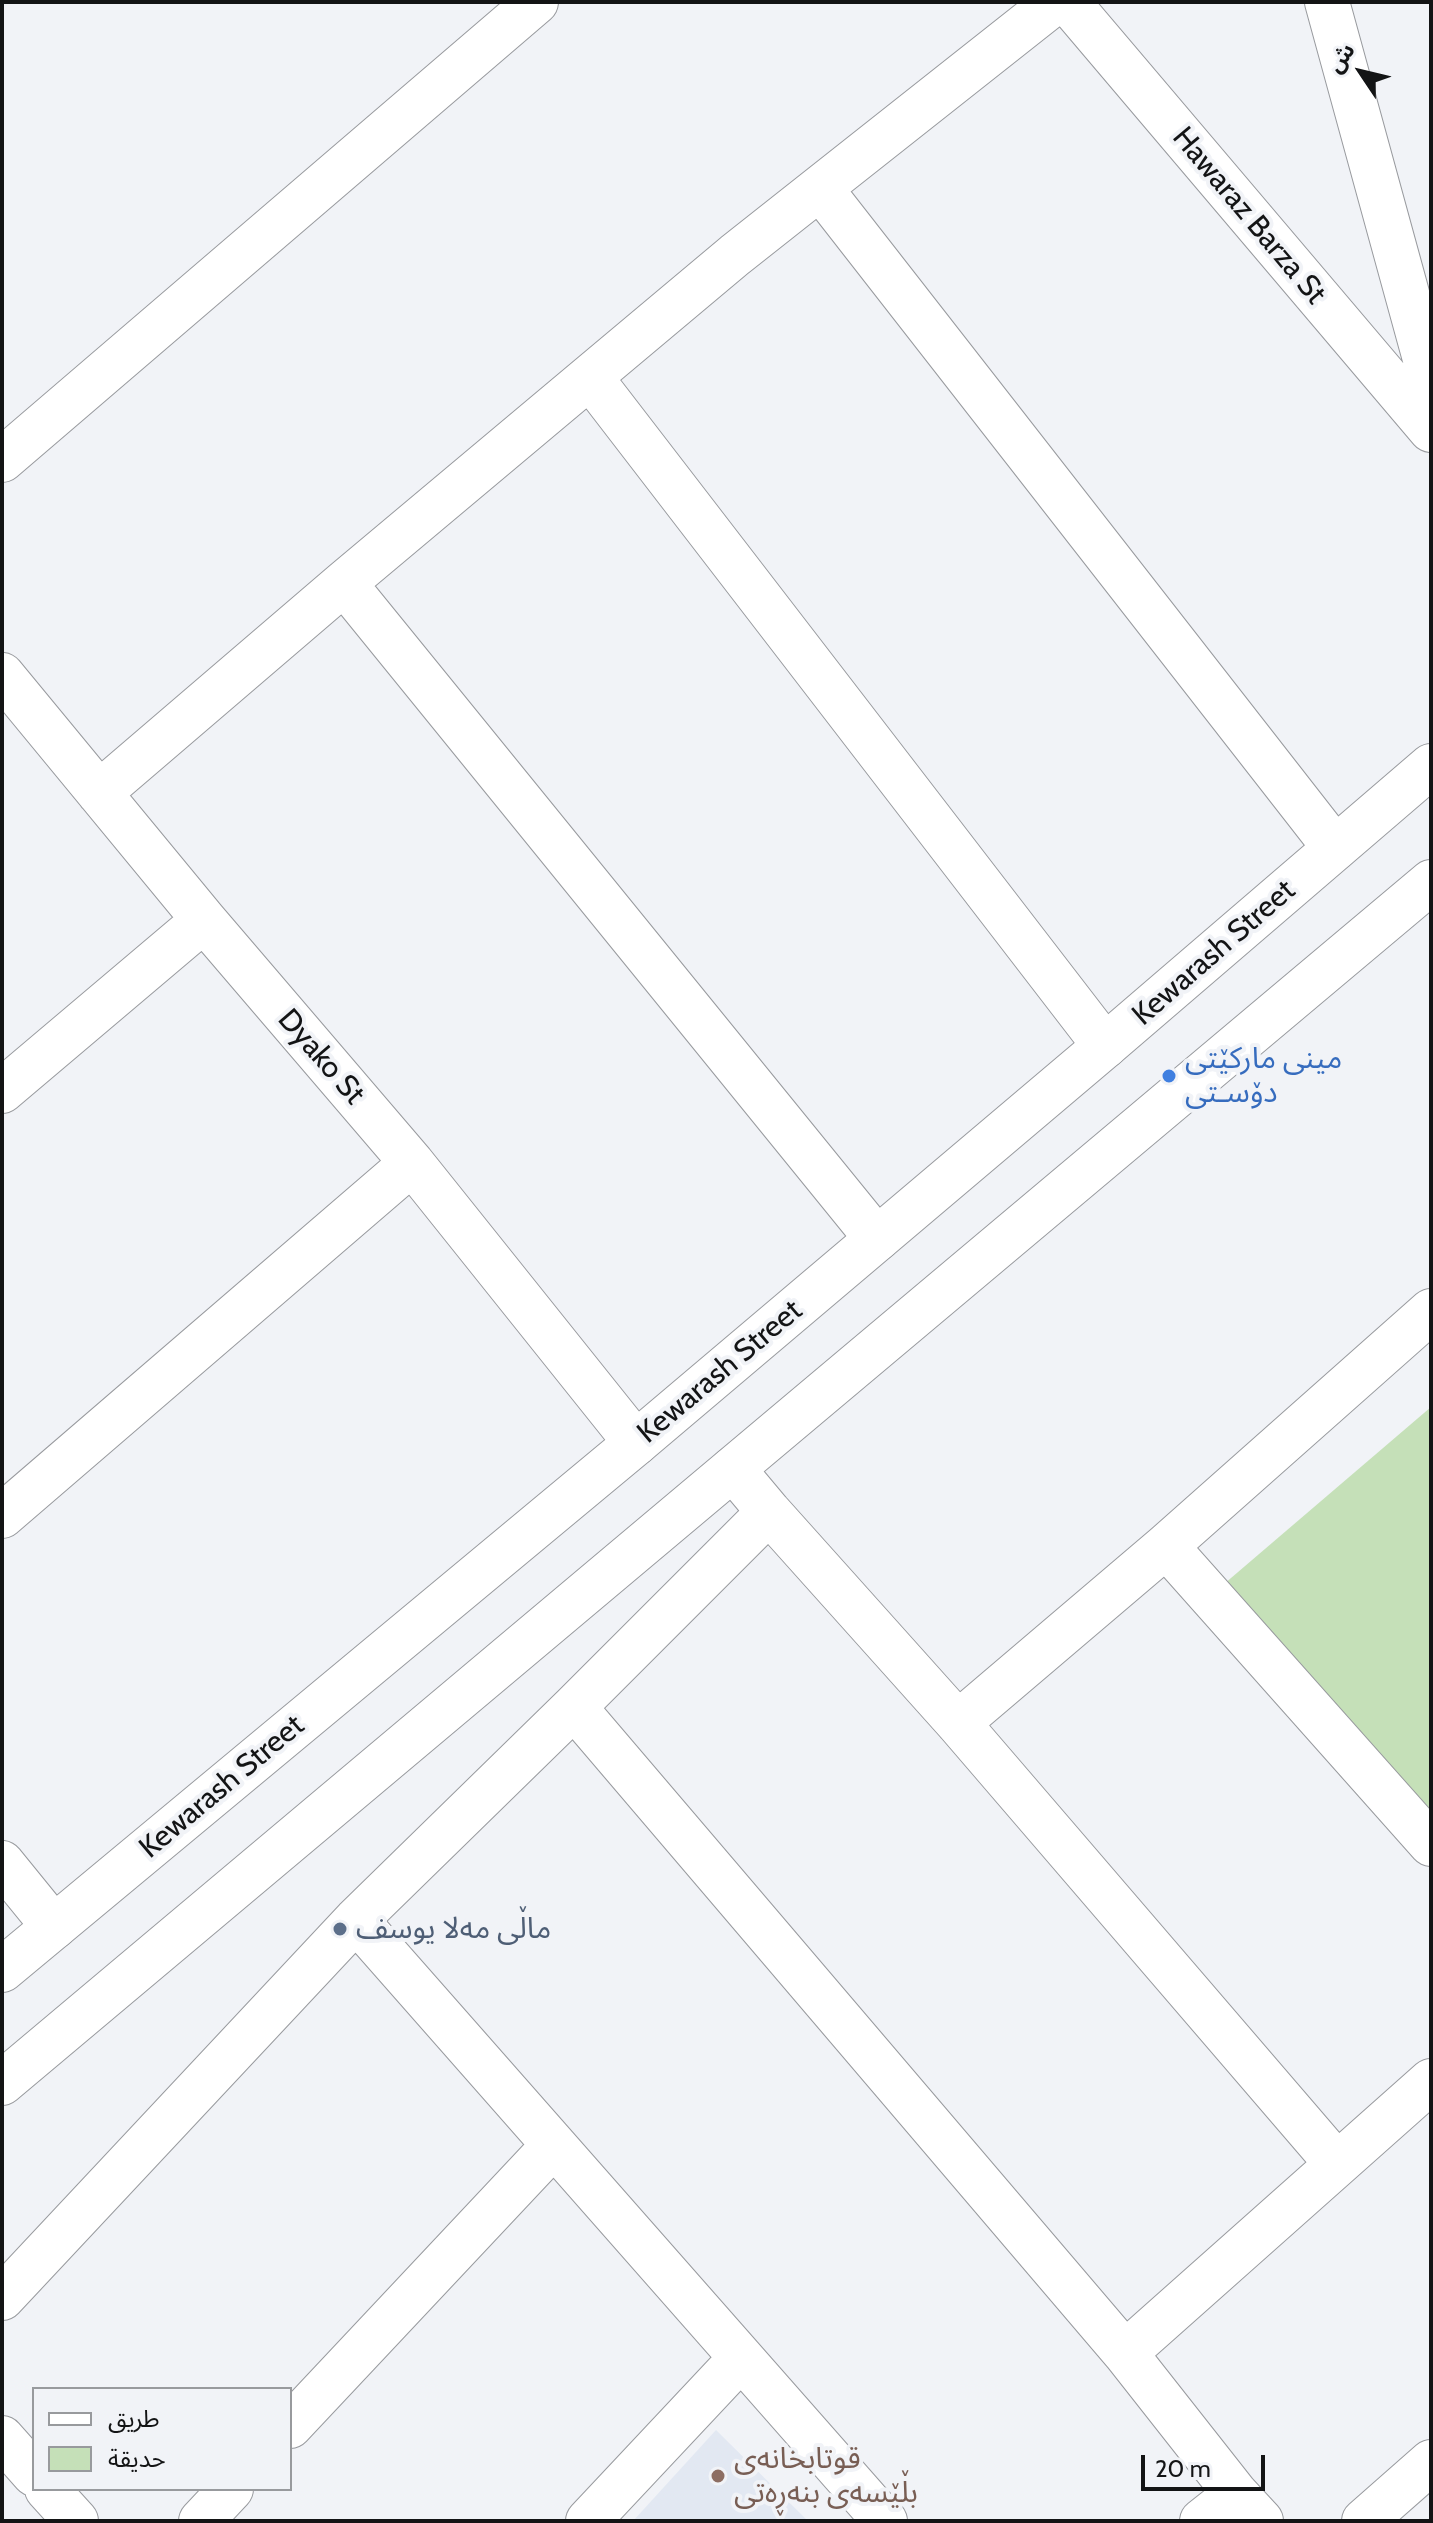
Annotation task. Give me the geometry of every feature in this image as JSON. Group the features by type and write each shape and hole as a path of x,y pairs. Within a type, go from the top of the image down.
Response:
{"street":[{"path":"2,460 536,2"},
{"path":"99,793 735,255 1055,2"},
{"name":"Hawaraz Barza St","path":"1068,2 1431,430"},
{"path":"1327,2 1431,381"},
{"path":"820,188 1335,848"},
{"path":"590,377 1105,1046"},
{"path":"344,583 877,1239"},
{"name":"Dyako St","path":"2,675 204,920 412,1163 636,1443"},
{"name":"Kewarash Street","path":"2,1970 636,1443 1431,766"},
{"path":"2,2083 1431,882"},
{"path":"2,1091 204,920"},
{"path":"2,1516 412,1163"},
{"path":"958,1723 1166,1546 1431,1311"},
{"path":"733,1469 958,1723 1337,2164"},
{"path":"2,2298 356,1920 769,1512"},
{"path":"1166,1546 1431,1844"},
{"path":"574,1707 1125,2353 1248,2507 1202,2521"},
{"path":"2,1863 54,1927"},
{"path":"356,1920 885,2521"},
{"path":"1125,2353 1431,2081"},
{"path":"292,2424 554,2145"},
{"path":"588,2521 741,2358"},
{"path":"2,2438 32,2472"},
{"path":"1364,2521 1431,2462"},
{"path":"49,2491 76,2521"},
{"path":"201,2521 229,2491"}],"shaded area":[{"name":"قوتابخانه‌ی بڵێسه‌ی بنه‌ڕه‌تی","path":"716,2430 808,2521 633,2521"}],"green space":[{"path":"1431,1407 1431,1828 1224,1584"}],"place":[{"name":"مینی مارکێتی دۆسـتی","path":"1169,1076"},
{"name":"ماڵی مەلا یوسف","path":"340,1929"},
{"name":"قوتابخانه‌ی بڵێسه‌ی بنه‌ڕه‌تی","path":"718,2476"}]}
